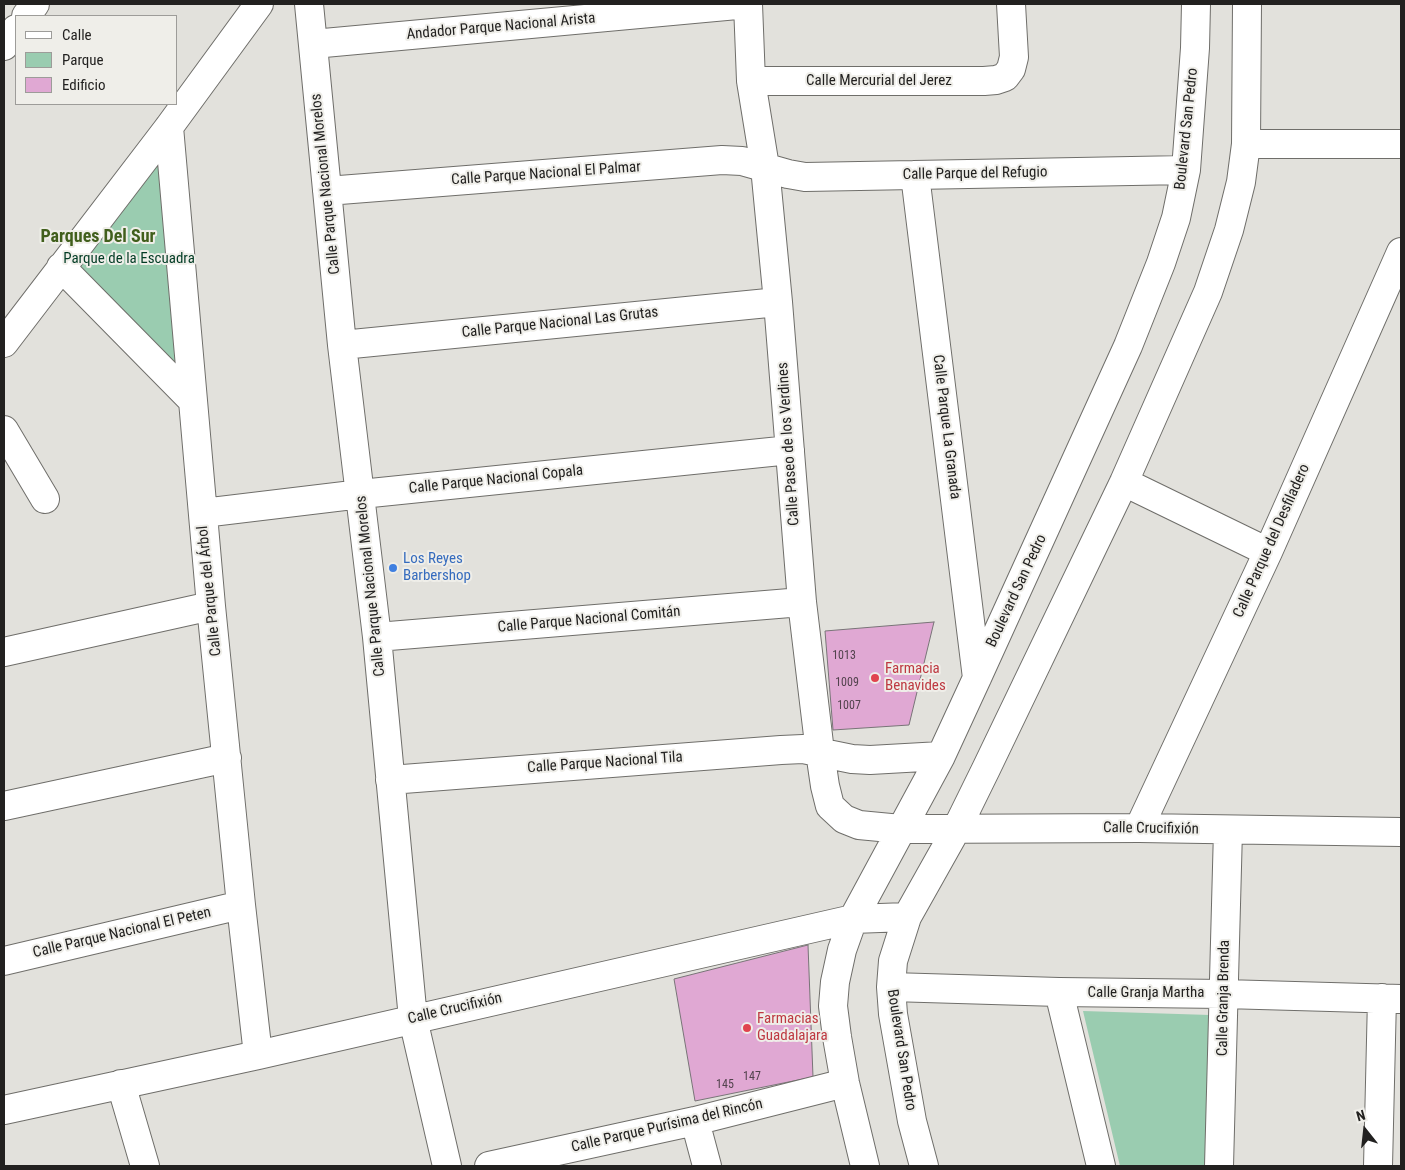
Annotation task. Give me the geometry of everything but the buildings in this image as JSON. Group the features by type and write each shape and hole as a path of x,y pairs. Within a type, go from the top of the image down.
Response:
{"street":[{"path":"27,15 35,4"},
{"path":"4,343 169,127 259,4"},
{"name":"Calle Parque Nacional Morelos","path":"309,4 342,345 377,637 413,1019 447,1166"},
{"name":"Andador Parque Nacional Arista","path":"313,44 748,4"},
{"name":"Calle Paseo de los Verdines","path":"748,4 751,80 765,167 778,302 802,602 825,786 830,806 844,819 859,825 901,829"},
{"name":"Calle Mercurial del Jerez","path":"751,80 996,80 1005,76 1012,69 1014,57 1011,4"},
{"name":"Boulevard San Pedro","path":"866,1166 845,1083 837,1037 834,982 842,950 853,920 941,756 978,678 1128,346 1161,263 1176,218 1186,170 1195,48 1196,4"},
{"path":"1247,4 1246,144 1241,182 1230,230 1208,292 1124,482 1268,552"},
{"path":"4,46 15,30"},
{"name":"Calle Parque del Árbol","path":"169,127 202,513 240,905 258,1055"},
{"path":"1246,144 1401,144"},
{"name":"Calle Parque Nacional El Palmar","path":"327,191 722,160 742,161 765,167"},
{"name":"Calle Parque del Refugio","path":"765,167 805,177 1186,170"},
{"name":"Calle Parque La Granada","path":"916,175 978,678"},
{"name":"Calle Parque del Desfiladero","path":"1139,828 1268,552 1401,252"},
{"path":"61,267 192,400"},
{"name":"Calle Parque Nacional Las Grutas","path":"342,345 778,302"},
{"path":"4,430 46,499"},
{"name":"Calle Parque Nacional Copala","path":"202,513 361,494 790,450"},
{"name":"Boulevard San Pedro","path":"924,1166 910,1112 893,1014 891,987 893,961 908,917 957,828 1124,482"},
{"name":"Calle Parque Nacional Comitán","path":"377,637 802,602"},
{"path":"4,652 211,606"},
{"name":"Calle Parque Nacional Tila","path":"390,780 781,750 803,750 852,759 870,760 941,756"},
{"path":"4,806 227,758"},
{"name":"Calle Crucifixión","path":"901,829 1139,828 1401,832"},
{"name":"Calle Granja Brenda","path":"1219,1166 1228,830"},
{"name":"Calle Parque Nacional El Peten","path":"4,961 240,905"},
{"name":"Calle Crucifixión","path":"4,1110 258,1055 853,920 908,917"},
{"name":"Calle Granja Martha","path":"891,987 1392,998"},
{"path":"1059,992 1102,1166"},
{"path":"1378,1166 1392,998"},
{"name":"Calle Parque Purísima del Rincón","path":"489,1166 695,1121 845,1083"},
{"path":"120,1084 145,1166"},
{"path":"695,1121 707,1166"}],"green space":[{"name":"Parque de la Escuadra","path":"162,150 178,373 75,260"},
{"path":"1083,1011 1210,1015 1206,1166 1120,1166"}],"place":[{"name":"Los Reyes Barbershop","path":"393,568"},
{"name":"Farmacia Benavides","path":"875,678"},
{"name":"Farmacias Guadalajara","path":"747,1028"}],"district":[{"name":"Parques Del Sur","path":"98,237"}]}
